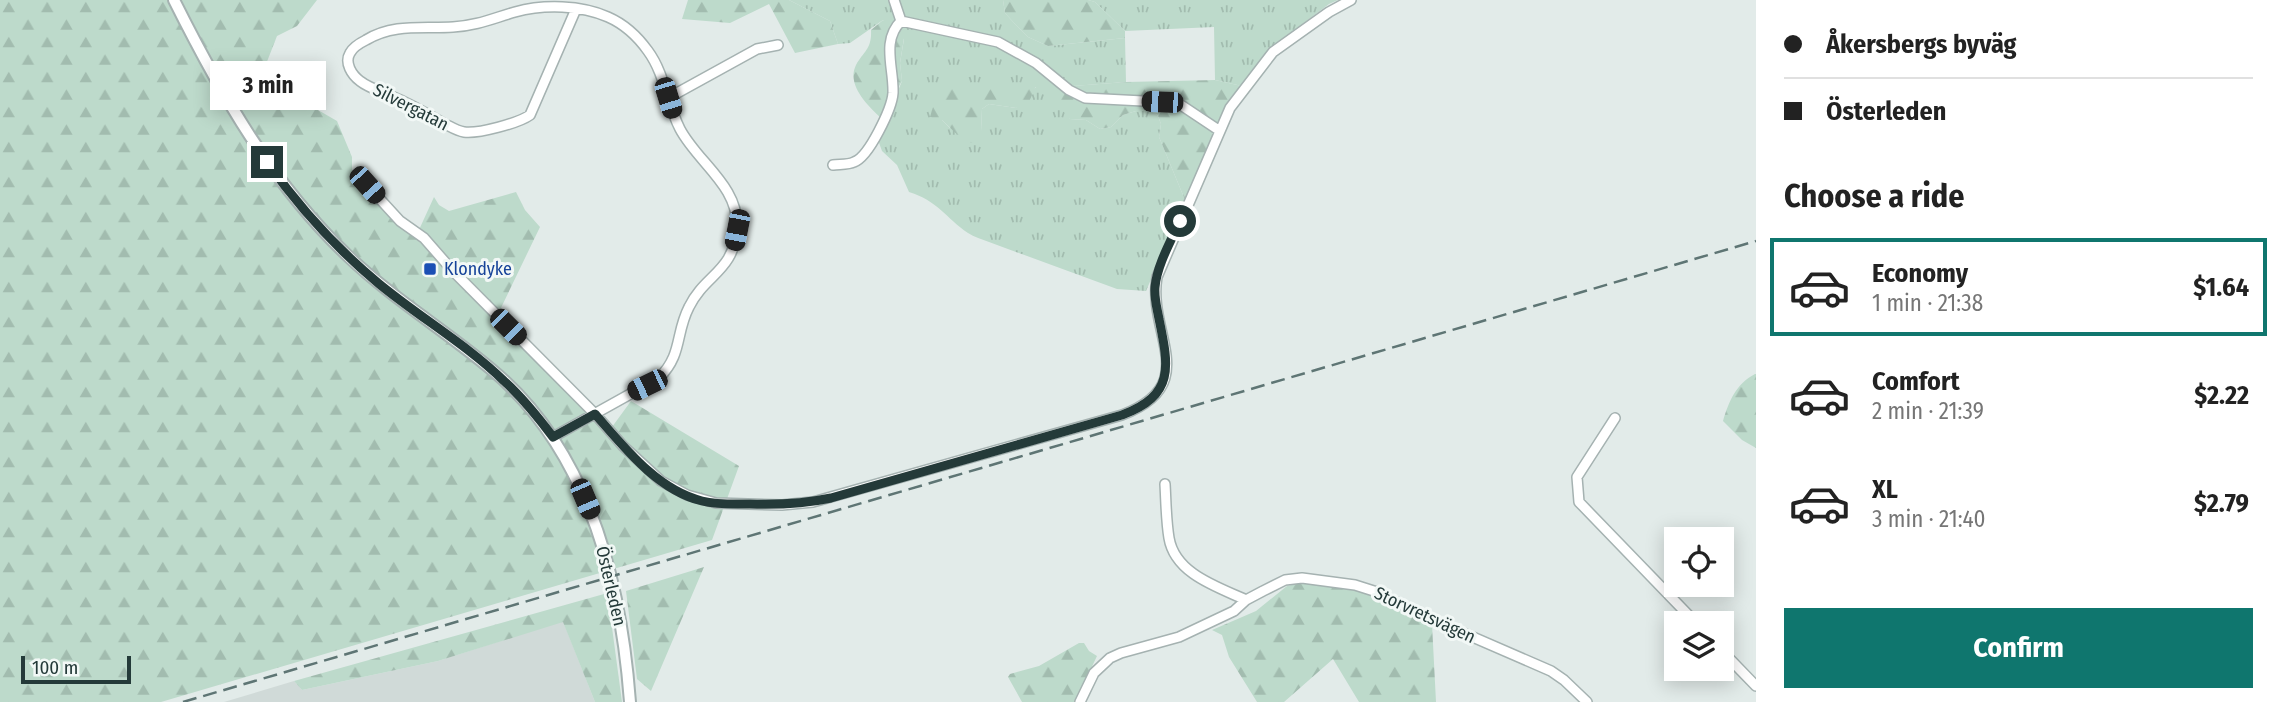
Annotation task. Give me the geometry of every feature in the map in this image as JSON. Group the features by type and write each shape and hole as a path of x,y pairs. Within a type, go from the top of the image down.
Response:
{"street":[{"name":"Österleden","path":"174,0 238,120 300,206 348,257 379,285 504,380 530,407 553,437 592,514 610,573 624,646 630,702"},
{"path":"894,0 901,21"},
{"path":"367,185 400,221 424,238 641,464 661,481 687,495 716,503 799,505 840,496 1137,409 1154,396 1164,381 1166,370 1165,345 1155,299 1157,277 1230,108 1269,56 1329,12 1351,0"},
{"name":"Silvergatan","path":"553,437 659,378 675,358 690,304 700,290 725,266 734,245 737,220 726,187 686,139 655,61 630,30 609,18 576,9 536,8 472,25 412,26 371,37 353,49 348,58 352,73 362,82 412,105 456,130 473,132 517,121 530,114 576,9"},
{"path":"901,21 998,42 1036,63 1069,90 1085,98 1181,105 1220,131"},
{"path":"833,164 854,163 865,156 890,106 893,86 890,41 894,28 901,21"},
{"path":"668,98 757,49 778,45"},
{"path":"1615,418 1577,477 1579,502 1684,611"},
{"path":"1165,484 1169,541 1178,561 1215,587 1246,600"},
{"name":"Storvretsvägen","path":"1080,702 1094,673 1110,658 1179,637 1234,611 1246,600 1285,580 1302,578 1355,585 1377,592 1497,649 1551,671 1587,702"},
{"path":"1734,663 1756,686"}],"shaded area":[{"path":"563,621 595,702 224,702 294,681 302,690 438,661"}],"green space":[{"path":"0,0 317,0 297,26 277,36 261,77 337,121 352,157 352,178 397,224 418,232 434,197 439,205 449,211 516,192 525,210 540,227 499,312 612,427 631,401 739,466 712,540 161,702 0,702"},
{"path":"688,0 789,0 830,21 838,44 795,53 769,4 730,23 682,19"},
{"path":"789,0 1003,0 1005,13 1015,24 1028,37 1048,46 1125,38 1126,82 1060,87 1070,119 1086,120 1100,129 1111,127 1123,115 1136,111 1152,111 1158,116 1161,124 1159,137 1185,200 1146,291 1117,289 975,237 935,205 909,192 897,165 882,151 878,140 902,81 900,63 904,39 883,20 850,43 838,44 830,21","holes":["1005,87 1036,87 1016,108 989,104 982,109 981,131 950,128 942,120"]},
{"path":"1003,0 1095,2 1125,31 1125,38 1048,46 1028,37 1015,24 1005,13"},
{"path":"1088,0 1338,0 1268,50 1242,86 1215,80 1214,27 1125,31 1095,2"},
{"path":"883,20 899,29 904,38 900,63 902,81 881,118 860,95 854,73 856,65 869,46 871,30"},
{"path":"1215,80 1242,86 1185,200 1159,137 1161,124 1152,111 1136,111 1123,115 1111,127 1100,129 1086,120 1070,119 1058,105 1059,87"},
{"path":"1036,86 1028,104 1016,108 989,104 982,109 981,131 976,142 966,143 942,120 930,117 939,87"},
{"path":"1756,374 1756,448 1742,440 1723,421 1734,394 1748,378"},
{"path":"704,567 651,691 637,679 626,591"},
{"path":"1301,583 1354,589 1432,624 1436,702 1359,702 1333,659 1284,702 1257,702 1229,657 1222,635 1212,630 1256,611 1287,586"},
{"path":"604,594 609,605 622,702 595,702 563,622 438,661 302,690 294,681"},
{"path":"1079,643 1084,643 1089,651 1097,656 1075,702 1022,702 1008,677 1010,674 1039,666"}],"railway":[{"path":"183,702 1756,241"}],"place":[{"name":"Klondyke","path":"430,269"}],"route":[{"path":"267,162 300,206 348,257 379,285 491,368 530,407 553,437 595,414 641,464 661,481 687,495 716,503 799,505 831,498 1122,415 1147,403 1159,390 1166,370 1165,345 1154,289 1180,221"}]}
